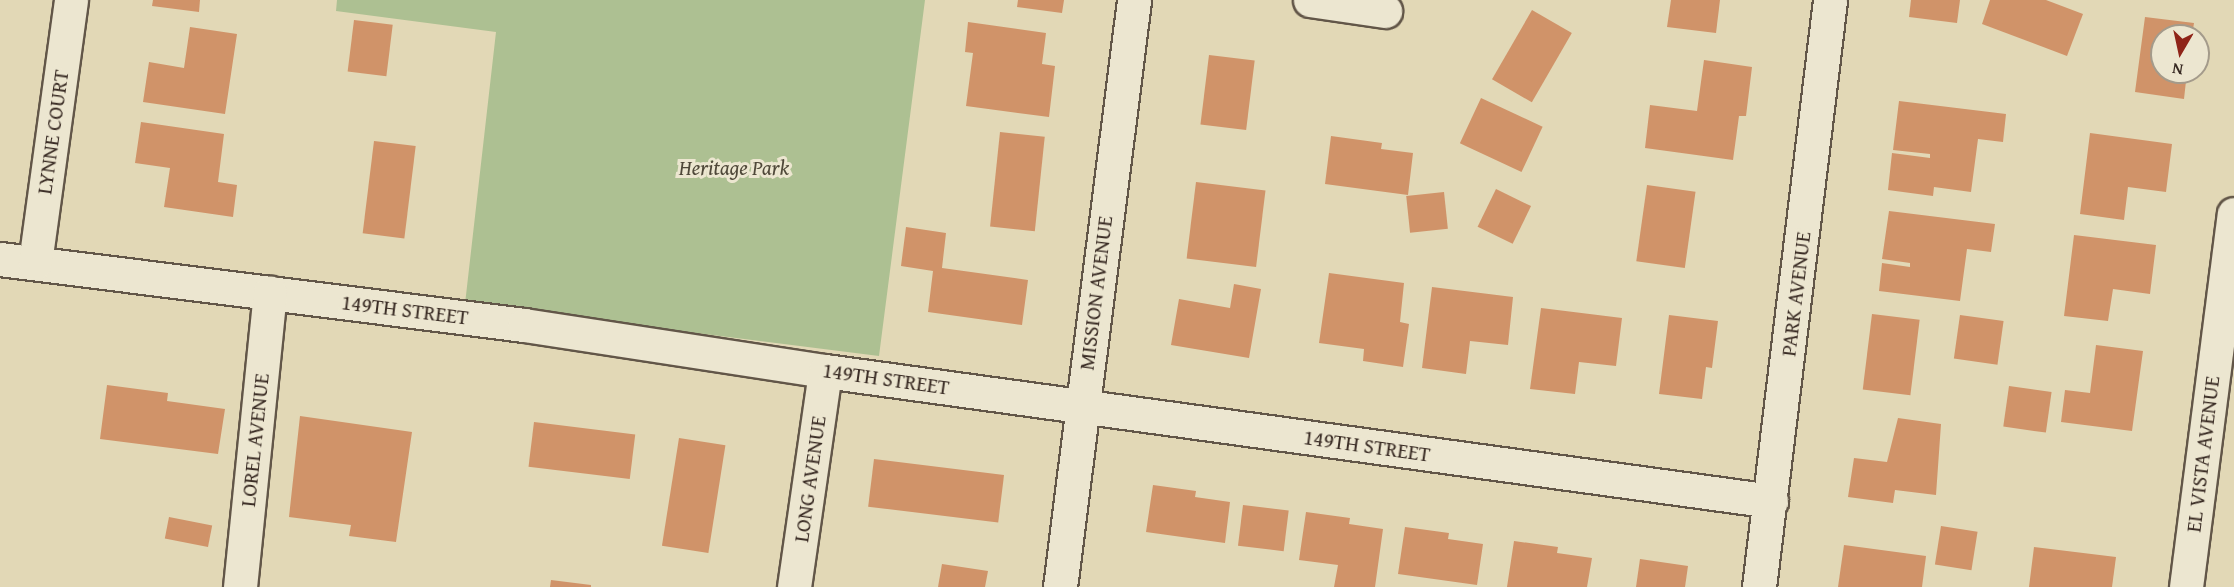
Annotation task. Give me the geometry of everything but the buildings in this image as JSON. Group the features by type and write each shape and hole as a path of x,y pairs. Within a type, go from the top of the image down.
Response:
{"street":[{"name":"LYNNE COURT","path":"35,263 71,0"},
{"name":"MISSION AVENUE","path":"1060,587 1134,0"},
{"path":"1310,0 1385,11"},
{"name":"PARK AVENUE","path":"1759,587 1830,0"},
{"name":"EL VISTA AVENUE","path":"2186,587 2234,214"},
{"name":"149TH STREET","path":"0,259 524,325 825,371 1771,501"},
{"name":"LOREL AVENUE","path":"240,587 270,293"},
{"name":"LONG AVENUE","path":"794,587 825,371"}],"green space":[{"name":"Heritage Park","path":"337,0 925,0 879,356 465,304 496,32 336,11"}]}
